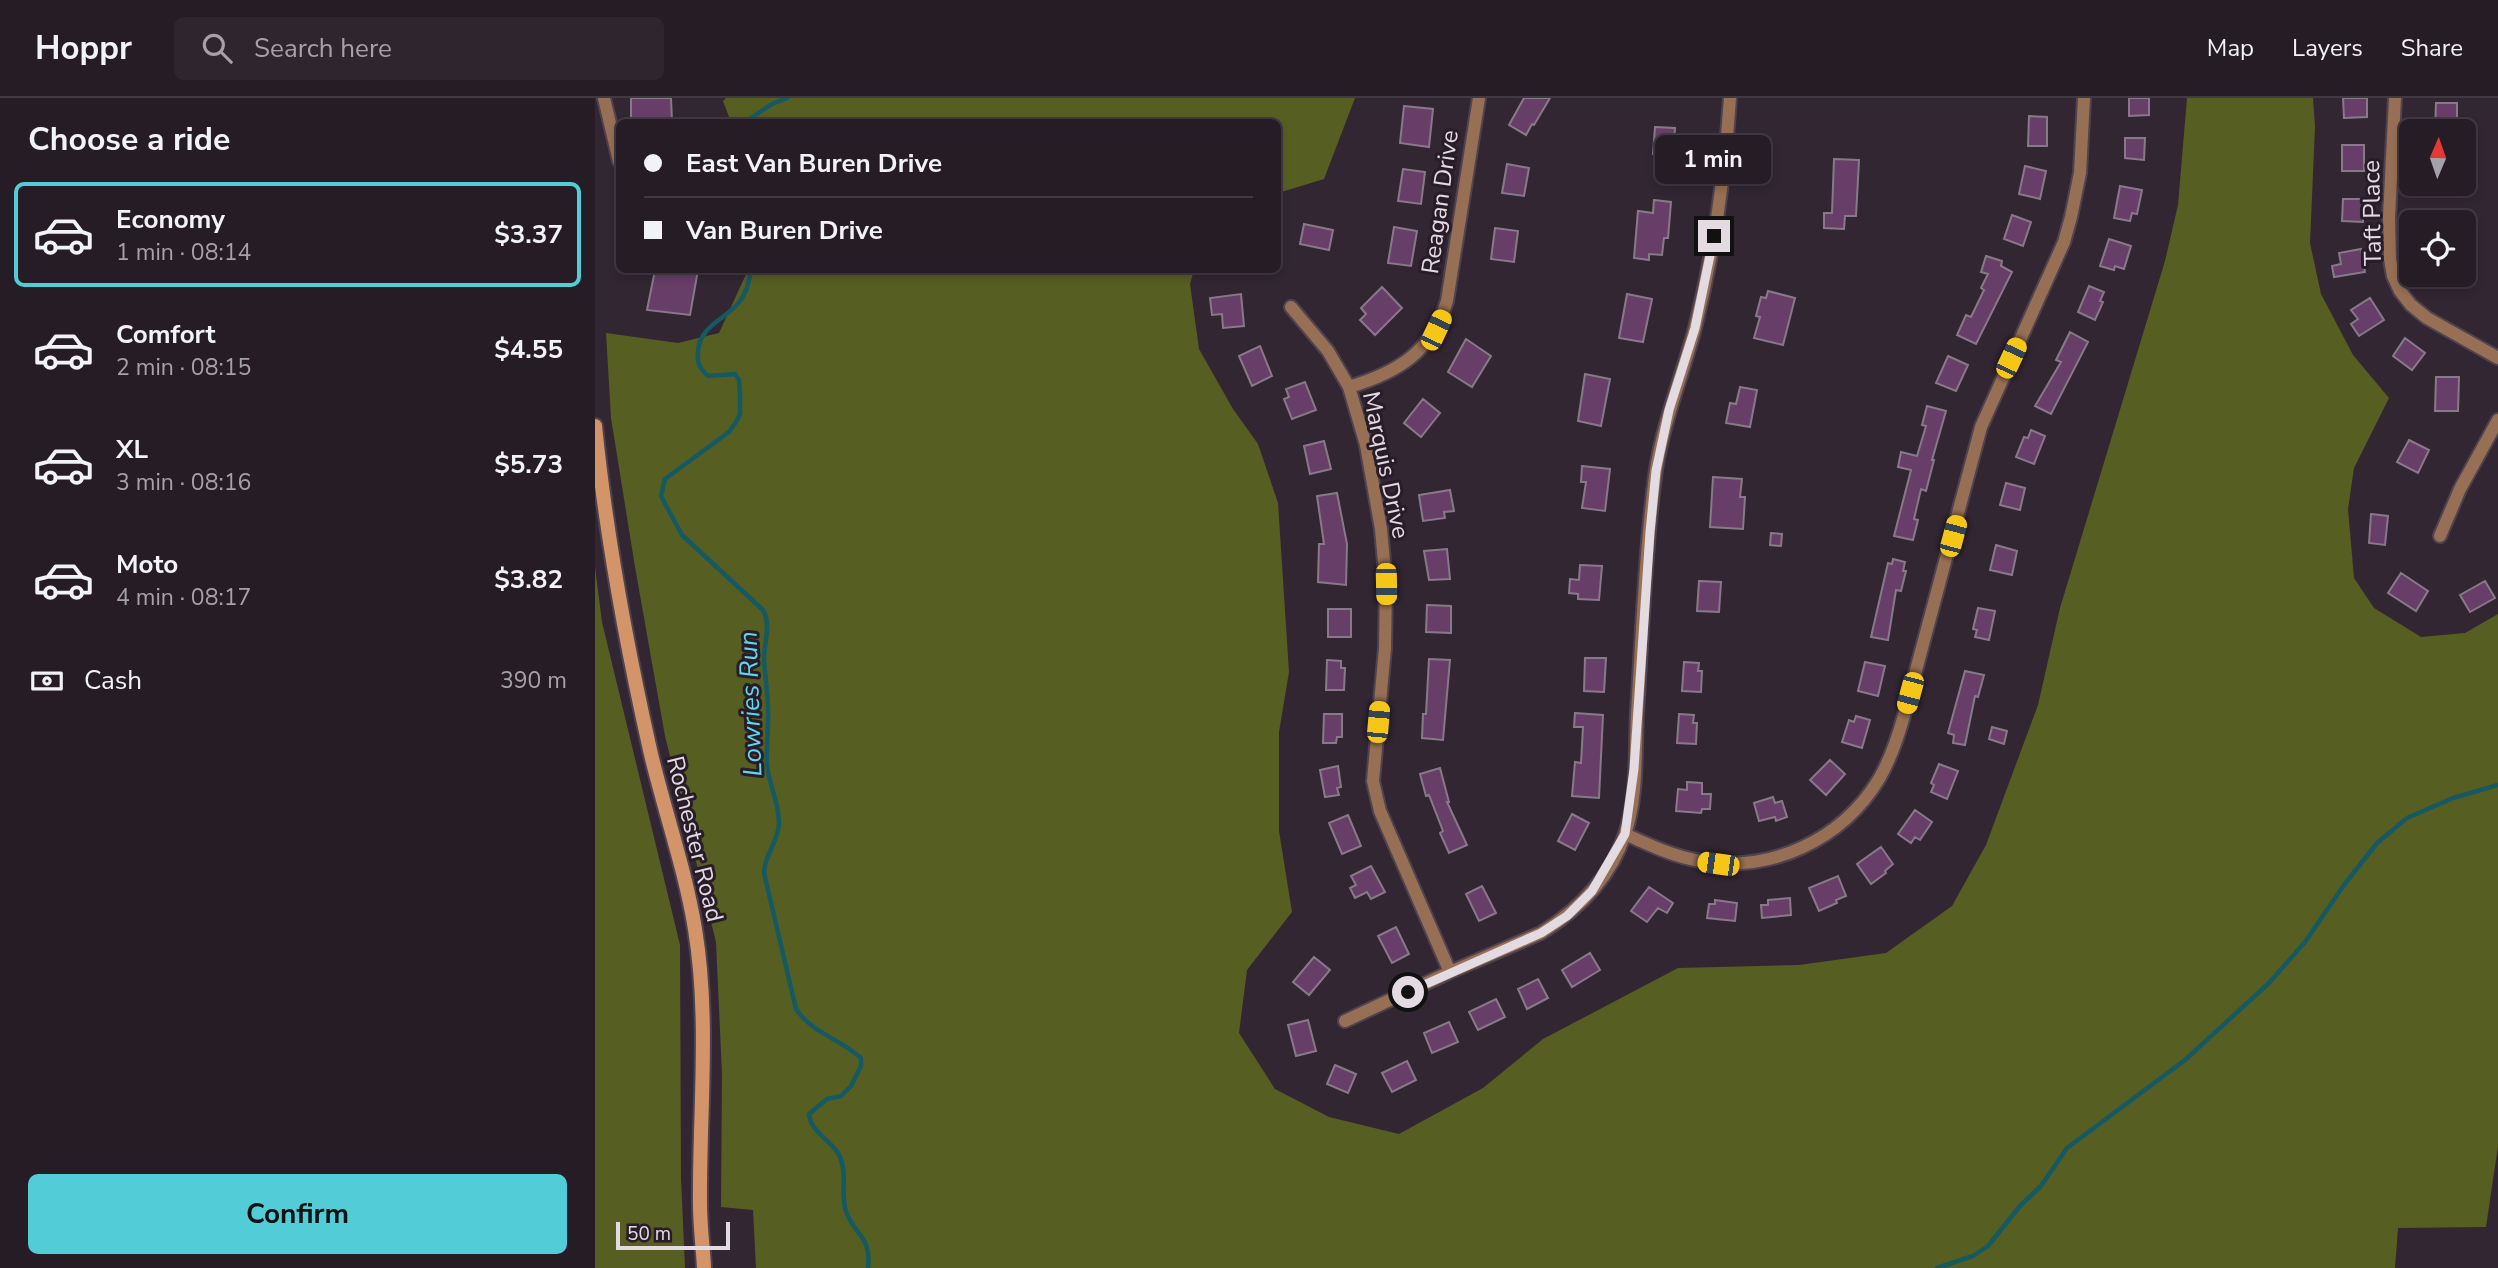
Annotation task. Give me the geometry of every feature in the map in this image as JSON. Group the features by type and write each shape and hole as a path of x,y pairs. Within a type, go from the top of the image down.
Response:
{"street":[{"path":"604,98 616,148"},
{"name":"Reagan Drive","path":"1349,387 1388,373 1415,355 1426,344 1443,314 1479,98"},
{"path":"1345,1021 1541,933 1567,916 1592,891 1625,834 1633,782 1656,471 1665,428 1695,328 1710,261 1721,191 1730,98"},
{"path":"1625,834 1697,861 1737,864 1774,858 1792,853 1826,835 1856,808 1878,780 1895,745 1903,719 1981,427 2064,242 2080,173 2084,98"},
{"name":"Taft Place","path":"2395,98 2389,217 2393,276 2405,298 2427,318 2498,358"},
{"name":"Marquis Drive","path":"1291,307 1328,351 1349,387 1366,445 1385,566 1386,624 1374,762 1375,796 1450,972"},
{"path":"2440,536 2460,489 2498,420"},
{"name":"Rochester Road","path":"595,426 601,489 622,617 651,752 684,876 695,930 702,1009 700,1206 704,1268"}],"green space":[{"path":"726,98 1355,98 1324,179 1281,192 1281,119 730,119 723,101"},
{"path":"2187,98 2313,98 2315,127 2310,243 2321,294 2353,355 2389,398 2354,468 2348,509 2354,578 2374,608 2421,637 2465,633 2498,614 2498,1146 2486,1227 2398,1228 2395,1268 756,1268 753,1210 721,1207 722,1074 716,942 665,736 611,418 606,333 678,343 719,333 747,273 1193,273 1190,284 1199,349 1233,409 1258,444 1278,503 1289,672 1279,732 1279,831 1292,912 1247,970 1239,1033 1275,1089 1329,1117 1399,1134 1483,1088 1543,1039 1678,968 1799,965 1886,953 1952,906 1986,845 2038,705 2060,608 2165,261 2178,205"},
{"path":"595,567 602,622 680,945 681,1178 685,1268 595,1268"}],"building":[{"path":"631,98 671,98 672,119 631,119"},
{"path":"1524,98 1550,98 1526,135 1509,125"},
{"path":"2129,98 2149,98 2149,115 2129,116"},
{"path":"2343,98 2367,98 2367,117 2344,118"},
{"path":"2436,103 2457,103 2457,119 2435,119"},
{"path":"1404,106 1433,109 1429,147 1400,143"},
{"path":"2029,116 2047,117 2047,146 2028,146"},
{"path":"1655,127 1675,128 1674,143 1678,143 1677,155 1653,154"},
{"path":"2125,138 2145,138 2144,160 2125,158"},
{"path":"2342,145 2364,145 2364,171 2342,171"},
{"path":"1834,159 1859,160 1856,216 1845,216 1844,229 1824,228 1824,213 1832,213"},
{"path":"1507,164 1529,168 1524,196 1502,193"},
{"path":"2025,166 2046,171 2040,199 2019,194"},
{"path":"1403,169 1425,172 1421,204 1398,201"},
{"path":"2120,186 2142,190 2137,214 2132,213 2130,221 2114,218"},
{"path":"2343,199 2363,199 2363,222 2342,221"},
{"path":"1654,200 1671,202 1668,238 1664,238 1662,255 1649,254 1649,260 1634,258 1638,211 1653,213"},
{"path":"2012,215 2031,222 2023,246 2004,239"},
{"path":"1304,224 1333,230 1329,250 1300,244"},
{"path":"1394,227 1417,231 1411,266 1388,263"},
{"path":"1495,228 1518,231 1514,262 1491,259"},
{"path":"2109,239 2131,246 2124,269 2115,266 2114,270 2100,266"},
{"path":"2361,249 2365,272 2334,277 2332,266 2341,264 2339,253"},
{"path":"1986,256 2002,261 2001,266 2012,272 1976,344 1957,335 1966,315 1971,317 1984,290 1981,288 1988,274 1981,272"},
{"path":"654,273 697,273 690,315 647,310"},
{"path":"2089,286 2104,292 2100,301 2103,302 2095,320 2078,312"},
{"path":"1382,287 1402,308 1375,335 1360,320 1366,314 1361,308"},
{"path":"1768,291 1795,298 1783,345 1754,338 1760,317 1756,316 1761,297 1766,298"},
{"path":"1241,294 1244,326 1223,328 1222,314 1212,315 1210,298"},
{"path":"1627,294 1652,299 1643,342 1619,338"},
{"path":"2370,298 2384,320 2359,336 2351,324 2358,319 2351,310"},
{"path":"2070,332 2088,342 2051,414 2035,406 2061,362 2056,360"},
{"path":"2405,338 2425,353 2412,370 2393,356"},
{"path":"1466,339 1491,356 1472,387 1448,372"},
{"path":"1260,346 1272,376 1252,386 1239,356"},
{"path":"1948,356 1968,365 1956,391 1936,383"},
{"path":"1585,374 1610,379 1601,426 1578,421"},
{"path":"2436,377 2459,377 2458,411 2435,411"},
{"path":"1305,382 1316,410 1292,419 1284,399 1289,397 1286,389"},
{"path":"1740,387 1757,390 1750,427 1726,423 1730,403 1736,404"},
{"path":"1423,399 1440,413 1421,437 1404,423"},
{"path":"1927,406 1946,411 1926,491 1921,489 1914,519 1918,520 1913,540 1894,536 1911,470 1898,467 1901,452 1917,456 1926,426 1922,425"},
{"path":"2031,430 2045,436 2034,464 2016,457 2024,437 2028,438"},
{"path":"2409,440 2429,450 2418,473 2397,462"},
{"path":"1324,441 1331,469 1310,474 1304,446"},
{"path":"1582,466 1610,469 1605,511 1582,508 1586,482 1581,482"},
{"path":"1713,477 1742,479 1740,497 1745,497 1743,529 1710,527"},
{"path":"2006,483 2025,488 2020,510 2000,505"},
{"path":"1450,490 1454,511 1444,512 1445,518 1423,521 1419,495"},
{"path":"1337,493 1347,544 1346,585 1318,582 1319,544 1324,544 1317,496"},
{"path":"2371,514 2388,516 2385,545 2369,543"},
{"path":"1771,533 1782,534 1781,546 1770,545"},
{"path":"1996,545 2017,551 2012,575 1990,570"},
{"path":"1447,549 1450,579 1429,580 1424,551"},
{"path":"1893,559 1905,562 1903,571 1906,571 1901,591 1896,590 1888,640 1871,637 1888,563 1892,564"},
{"path":"1580,565 1602,566 1599,600 1578,599 1578,594 1569,593 1570,579 1579,580"},
{"path":"2401,573 2428,591 2416,611 2388,593"},
{"path":"1699,581 1721,582 1719,612 1697,611"},
{"path":"2485,581 2495,598 2470,612 2460,595"},
{"path":"1427,605 1451,606 1451,633 1426,632"},
{"path":"1978,608 1995,611 1989,640 1975,637 1977,630 1973,629"},
{"path":"1328,609 1351,609 1351,637 1328,637"},
{"path":"1585,658 1606,658 1604,692 1584,691"},
{"path":"1429,659 1450,660 1443,740 1422,738"},
{"path":"1327,660 1341,661 1341,668 1345,668 1344,690 1326,690"},
{"path":"1684,662 1699,663 1698,671 1702,671 1701,692 1682,691"},
{"path":"1865,662 1885,666 1878,696 1858,691"},
{"path":"1965,671 1984,675 1978,697 1975,696 1965,745 1953,743 1954,735 1948,733"},
{"path":"1575,713 1603,715 1599,798 1572,796 1575,762 1581,763 1583,727 1574,727"},
{"path":"1324,714 1342,714 1342,737 1337,737 1336,743 1323,743"},
{"path":"1679,714 1694,715 1693,723 1697,723 1696,744 1677,743"},
{"path":"1856,716 1870,720 1862,748 1842,742 1849,720 1854,722"},
{"path":"1992,727 2007,731 2004,744 1989,739"},
{"path":"1830,760 1845,774 1826,795 1810,780"},
{"path":"1939,764 1958,771 1947,799 1931,792 1934,785 1931,783"},
{"path":"1338,766 1341,787 1337,788 1339,795 1325,797 1320,770"},
{"path":"1440,768 1447,802 1467,845 1449,853 1420,774"},
{"path":"1687,782 1702,783 1702,794 1711,794 1710,809 1702,809 1701,813 1676,811 1678,789 1687,790"},
{"path":"1773,797 1775,803 1782,801 1787,817 1776,821 1775,817 1759,821 1754,803"},
{"path":"1915,810 1932,822 1920,840 1915,837 1911,843 1898,834"},
{"path":"1572,814 1589,823 1575,850 1558,841"},
{"path":"1348,815 1361,846 1342,854 1329,823"},
{"path":"1881,847 1893,864 1871,884 1857,864"},
{"path":"1371,866 1385,892 1371,899 1367,892 1355,898 1350,888 1356,885 1351,876"},
{"path":"1838,876 1846,896 1819,911 1809,888"},
{"path":"1482,886 1496,913 1479,921 1466,894"},
{"path":"1649,887 1673,903 1667,913 1658,908 1647,922 1631,911"},
{"path":"1790,898 1791,915 1762,918 1761,905 1768,905 1768,900"},
{"path":"1715,900 1737,903 1735,921 1707,918 1709,904 1715,904"},
{"path":"1396,927 1409,954 1392,963 1378,936"},
{"path":"1590,953 1600,970 1572,987 1562,970"},
{"path":"1314,957 1330,970 1309,995 1293,982"},
{"path":"1538,979 1548,998 1527,1009 1518,989"},
{"path":"1496,999 1505,1017 1478,1030 1469,1012"},
{"path":"1308,1020 1316,1051 1296,1056 1288,1025"},
{"path":"1449,1022 1458,1042 1432,1053 1424,1033"},
{"path":"1407,1061 1416,1080 1392,1092 1382,1073"},
{"path":"1335,1065 1356,1074 1348,1093 1327,1084"}],"waterway":[{"name":"Lowries Run","path":"750,119 787,98"},
{"name":"Lowries Run","path":"750,273 742,298 709,328 698,351 699,365 708,376 735,374 739,380 740,414 729,432 665,479 661,496 682,535 763,610 766,616 764,662 768,707 767,765 779,823 764,873 796,1009 810,1024 861,1058 861,1066 851,1086 841,1096 827,1099 809,1114 813,1126 834,1148 841,1160 845,1208 867,1248 868,1268"},
{"path":"1937,1268 1973,1256 1988,1246 2020,1206 2041,1186 2067,1148 2185,1060 2269,983 2305,942 2377,843 2407,818 2453,798 2498,785"}],"route":[{"path":"1408,992 1541,933 1567,916 1592,891 1614,858 1625,834 1632,795 1656,471 1669,410 1695,328 1714,236"}]}
